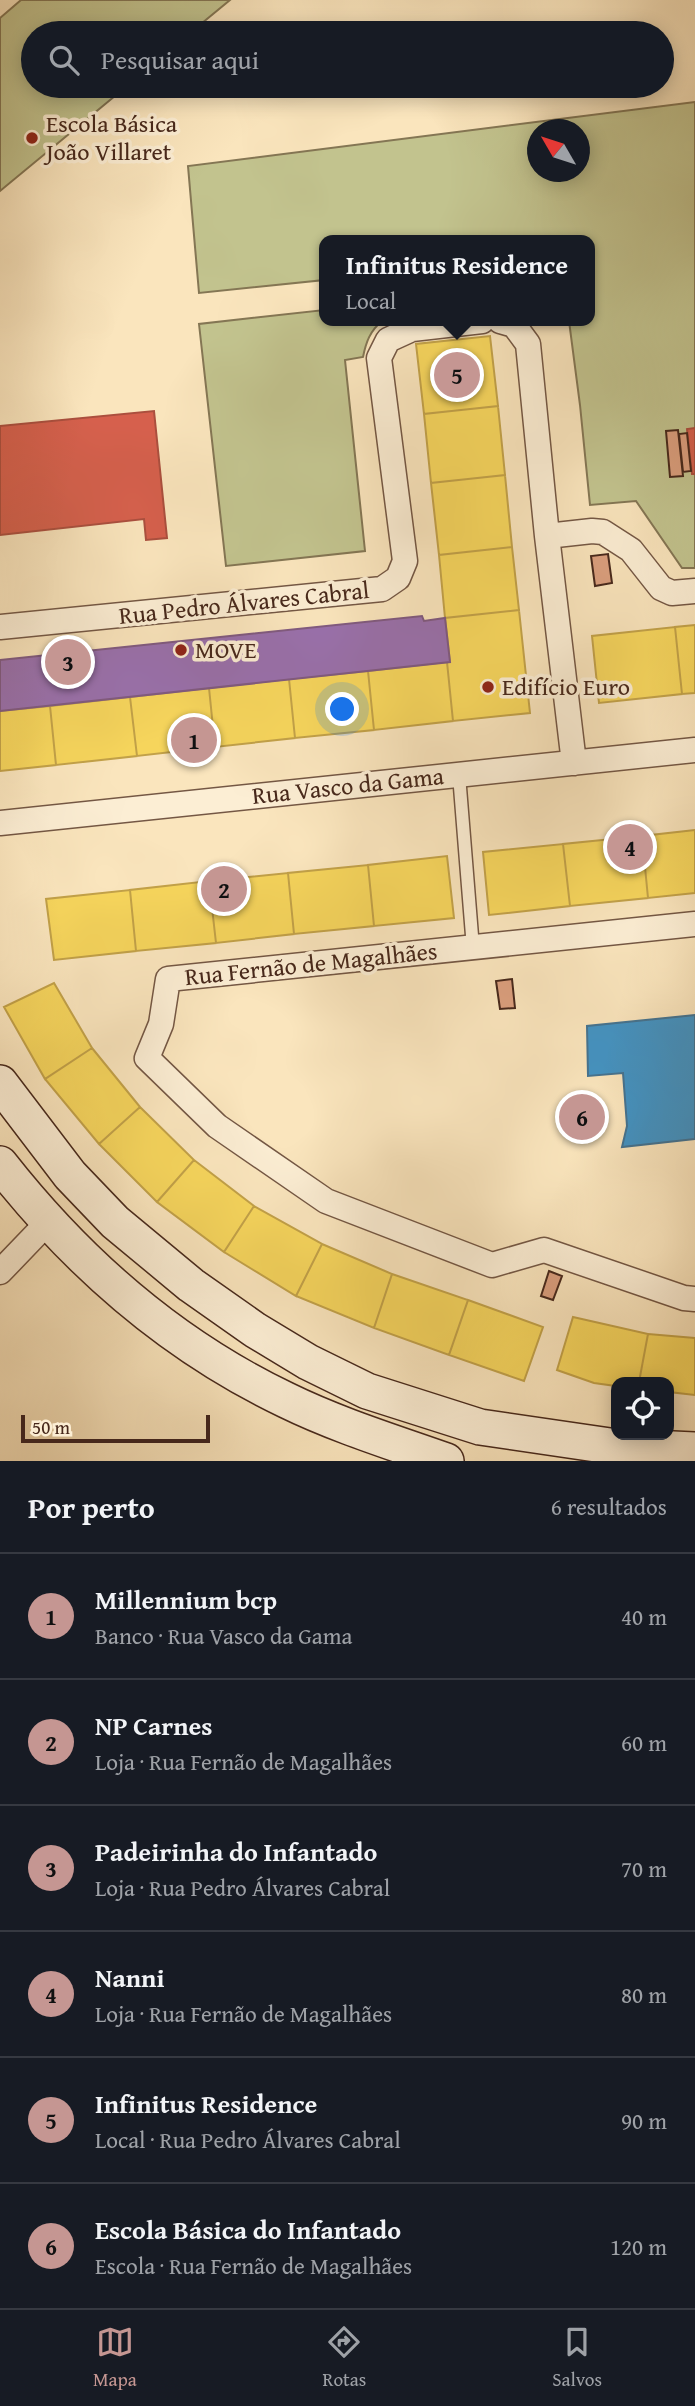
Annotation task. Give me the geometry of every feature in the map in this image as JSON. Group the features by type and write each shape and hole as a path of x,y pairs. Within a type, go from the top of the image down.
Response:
{"main road":[{"path":"0,1083 70,1175 116,1222 191,1285 308,1362 367,1391 480,1427 610,1446 695,1450"},
{"path":"0,1164 48,1222 110,1281 178,1336 285,1400 375,1437 446,1461"},
{"path":"375,1437 389,1398"}],"street":[{"name":"Rua Pedro Álvares Cabral","path":"0,627 382,589 398,578 405,561 379,358 388,340 412,330 443,326"},
{"path":"515,326 528,344 574,763"},
{"path":"547,536 603,532 631,550 661,588 672,593 695,591"},
{"name":"Rua Vasco da Gama","path":"0,823 695,750"},
{"name":"Rua Fernão de Magalhães","path":"695,923 168,979 160,1024 146,1058 217,1126 326,1201 492,1265 544,1250 684,1298 695,1298"},
{"path":"0,1272 48,1222"}],"lane":[{"path":"459,775 473,948"}],"green space":[{"name":"Escola Básica João Villaret","path":"21,0 230,0 205,21 21,21 21,98 112,98 0,191 0,18"},
{"path":"695,102 695,568 682,568 636,501 590,505 570,326 595,326 595,235 319,235 319,281 199,293 188,166 527,123 527,182 590,182 590,119 560,119"},
{"path":"319,311 319,326 377,326 369,337 363,357 345,360 365,551 226,566 199,324"}],"building: Moradias":[{"path":"490,336 498,406 424,414 416,344"},
{"path":"498,406 505,475 431,483 424,414"},
{"path":"505,475 512,547 439,555 431,483"},
{"path":"512,547 519,610 445,618 439,555"},
{"name":"Edifício Euro","path":"519,610 530,713 453,721 445,618"},
{"path":"695,625 695,693 682,694 675,627"},
{"path":"675,627 682,694 599,703 592,636"},
{"path":"447,662 453,721 374,730 368,671"},
{"path":"368,671 374,730 295,738 289,679"},
{"path":"289,679 295,738 215,747 209,688"},
{"path":"209,688 215,747 137,756 130,697"},
{"path":"130,697 137,756 56,765 50,706"},
{"path":"50,706 56,765 0,771 0,711"},
{"path":"695,830 695,893 648,898 642,836"},
{"path":"642,836 648,898 570,906 563,844"},
{"path":"563,844 570,906 489,915 483,852"},
{"path":"447,856 454,918 374,926 368,865"},
{"path":"368,865 374,926 294,934 288,873"},
{"path":"288,873 294,934 216,943 209,881"},
{"path":"209,881 216,943 136,951 130,890"},
{"path":"130,890 136,951 54,960 46,899"},
{"path":"54,983 92,1048 45,1079 4,1007"},
{"path":"92,1048 140,1107 99,1144 45,1079"},
{"path":"140,1107 194,1160 157,1202 99,1144"},
{"path":"194,1160 254,1206 224,1252 157,1202"},
{"path":"254,1206 322,1244 296,1296 224,1252"},
{"path":"322,1244 392,1274 374,1328 296,1296"},
{"path":"392,1274 468,1300 449,1355 374,1328"},
{"path":"468,1300 543,1327 524,1381 449,1355"},
{"path":"573,1317 648,1334 640,1377 611,1377 611,1385 594,1383 557,1370"},
{"path":"648,1334 695,1338 695,1395 674,1393 674,1377 640,1377"}],"building: Comércio":[{"path":"154,411 167,538 146,540 144,519 0,535 0,426"},
{"path":"695,428 695,474 692,474 687,429"}],"building: Escritórios":[{"path":"422,616 424,621 445,618 450,662 0,711 0,660"}],"building: Escolas":[{"path":"695,1015 695,1139 622,1147 627,1126 623,1073 588,1076 587,1026"}],"building: Outros":[{"path":"678,430 683,476 670,477 666,431"},
{"path":"687,433 691,471 683,472 679,434"},
{"path":"608,554 612,583 595,586 591,556"},
{"path":"512,979 515,1008 500,1009 496,981"},
{"path":"549,1271 562,1276 553,1300 541,1296"}],"place":[{"name":"Escola Básica João Villaret","path":"32,138"},
{"name":"Infinitus Residence","path":"457,375"},
{"name":"MOVE","path":"181,650"},
{"name":"Padeirinha do Infantado","path":"68,662"},
{"name":"Edifício Euro","path":"488,687"},
{"name":"Millennium bcp","path":"194,740"},
{"name":"Nanni","path":"630,847"},
{"name":"NP Carnes","path":"224,889"},
{"name":"Escola Básica do Infantado","path":"582,1117"}]}
